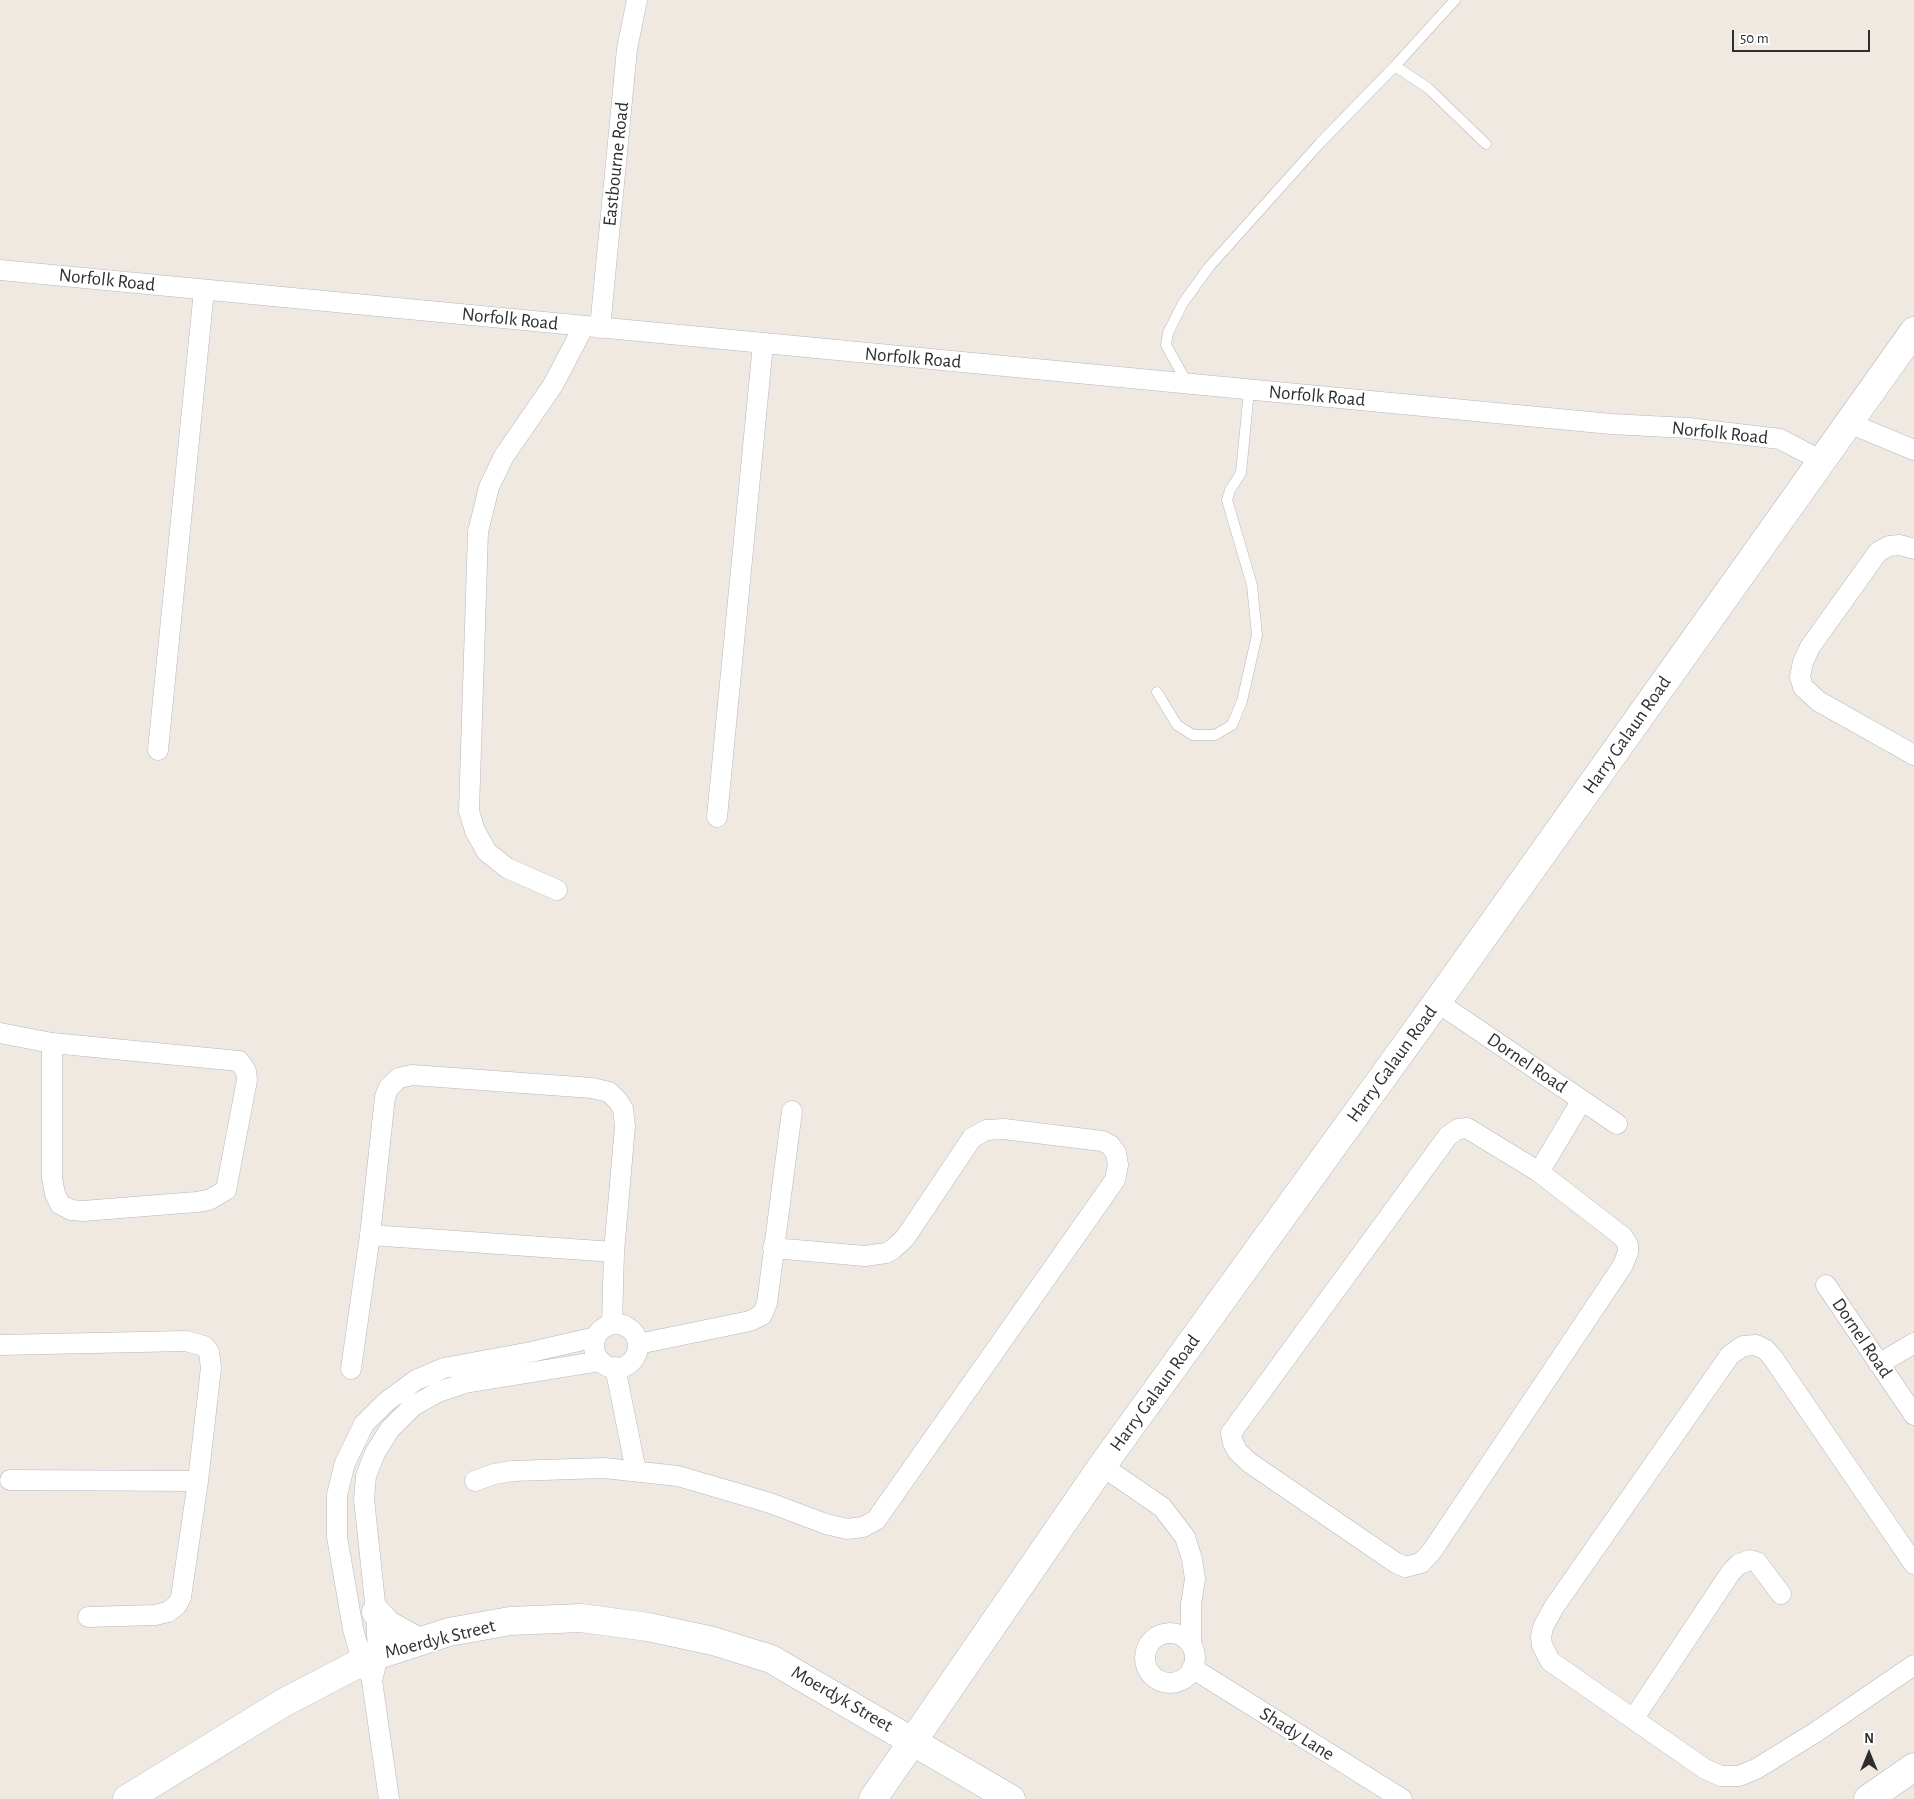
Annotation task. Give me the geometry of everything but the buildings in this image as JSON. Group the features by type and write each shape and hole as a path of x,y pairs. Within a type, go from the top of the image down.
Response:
{"main road":[{"name":"Harry Galaun Road","path":"873,1799 1102,1466 1438,1002 1914,331"},
{"path":"376,1612 388,1625 416,1641"},
{"name":"Moerdyk Street","path":"127,1799 283,1703 371,1666 416,1641 510,1621 581,1618 648,1626 713,1641 771,1659 1011,1799"},
{"path":"1868,1799 1914,1767"}],"street":[{"name":"Eastbourne Road","path":"592,327 627,49 637,0"},
{"name":"Norfolk Road","path":"0,270 1249,390 1765,436 1796,446 1822,460"},
{"path":"158,750 204,290"},
{"path":"557,890 507,868 487,852 474,831 469,811 478,532 489,487 504,456 592,327"},
{"path":"717,817 764,344"},
{"path":"1849,423 1914,450"},
{"path":"1914,549 1900,545 1889,546 1878,552 1810,648 1803,662 1800,677 1803,687 1818,701 1914,755"},
{"name":"Dornel Road","path":"1438,1002 1617,1124"},
{"path":"0,1033 52,1043 230,1059 243,1065 246,1080 226,1190 209,1200 196,1202 83,1211 71,1210 60,1204 55,1194 52,1178 52,1043"},
{"path":"351,1369 370,1235 385,1097 389,1087 399,1078 412,1075 582,1087 609,1092 618,1101 623,1109 625,1126 614,1252 612,1324"},
{"path":"1539,1172 1582,1100"},
{"path":"638,1344 756,1320 762,1315 767,1303 792,1111"},
{"path":"1467,1128 1539,1172 1623,1236 1628,1245 1626,1260 1432,1551 1421,1563 1405,1567 1396,1563 1242,1456 1231,1438 1233,1428 1451,1133 1467,1128"},
{"path":"475,1481 494,1474 513,1471 604,1468 636,1471 678,1476 770,1503 847,1529 863,1527 876,1520 1115,1180 1118,1165 1116,1153 1110,1145 1102,1141 1004,1129 986,1130 972,1138 905,1238 886,1253 864,1256 773,1248"},
{"path":"370,1235 614,1252"},
{"name":"Dornel Road","path":"1826,1285 1914,1415"},
{"path":"389,1799 371,1666 376,1612 364,1499 366,1476 375,1453 390,1429 413,1406 438,1392 465,1384 608,1364 622,1366 634,1358 638,1344 632,1331 626,1326 612,1324 600,1331 596,1337 594,1350 608,1364 636,1471"},
{"path":"371,1666 353,1629 337,1537 337,1495 345,1462 364,1424 386,1402 416,1380 444,1368 531,1352 596,1337"},
{"path":"0,1345 186,1341 204,1346 209,1352 211,1368 198,1481 181,1597 177,1605 168,1612 155,1615 88,1617"},
{"path":"1878,1364 1914,1343"},
{"path":"1914,1564 1773,1358 1766,1350 1756,1345 1737,1349 1730,1355 1551,1611 1543,1626 1542,1646 1550,1661 1706,1770 1721,1776 1739,1776 1756,1770 1816,1732 1914,1665"},
{"path":"1102,1466 1162,1507 1186,1537 1192,1559 1195,1579 1191,1604 1191,1644 1194,1652 1192,1668 1182,1680 1174,1682 1158,1680 1147,1669 1145,1661 1148,1646 1160,1634 1177,1634 1191,1644"},
{"path":"10,1480 198,1481"},
{"path":"341,1558 370,1555"},
{"path":"1634,1718 1731,1572 1739,1564 1750,1560 1757,1562 1781,1594"},
{"path":"1169,1633 1191,1604"},
{"name":"Shady Lane","path":"1192,1668 1402,1799"}],"lane":[{"path":"1187,384 1166,345 1168,333 1183,303 1222,253 1320,143 1395,66 1455,0"},
{"path":"1395,66 1428,88 1486,144"},
{"path":"1156,692 1177,725 1193,735 1215,735 1232,725 1242,701 1257,635 1252,585 1227,500 1230,490 1241,473 1249,390"}]}
